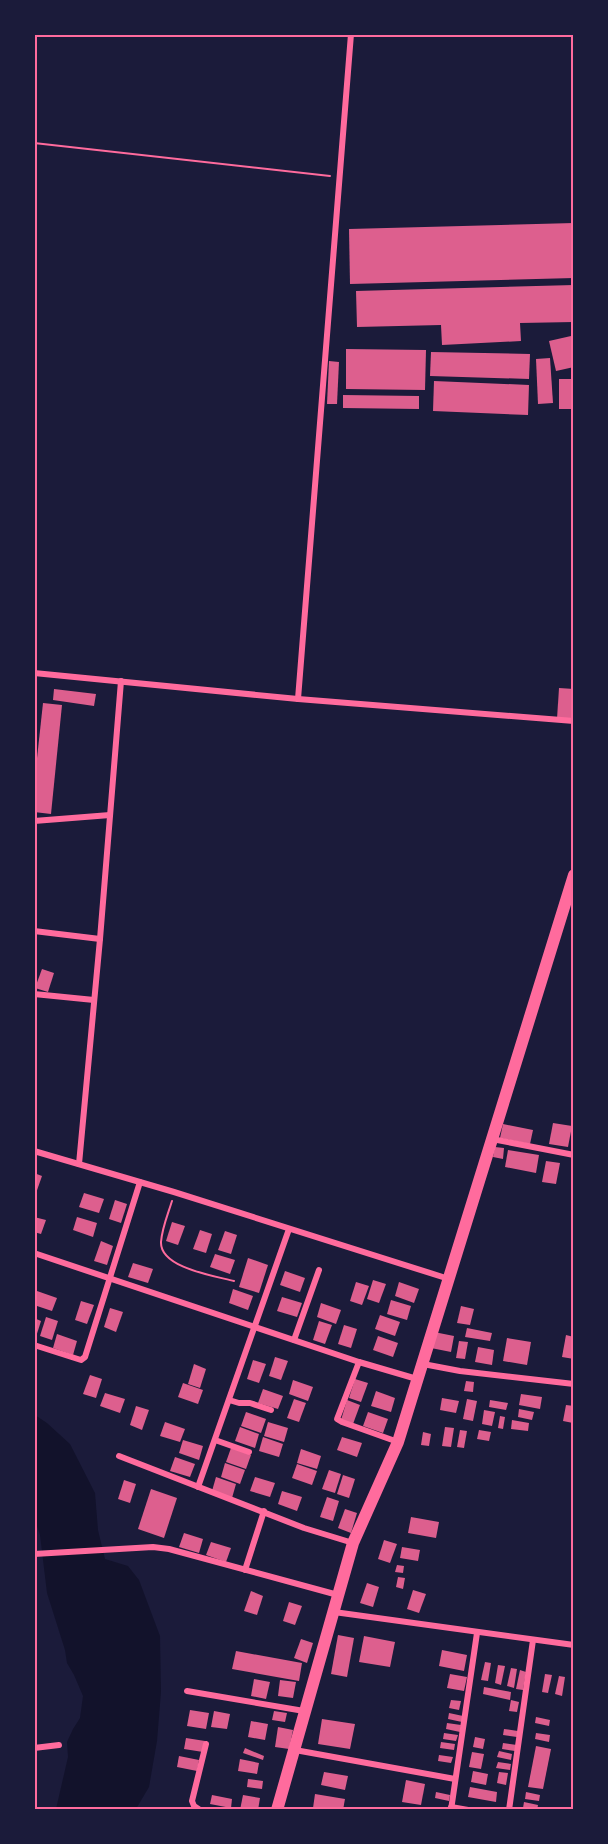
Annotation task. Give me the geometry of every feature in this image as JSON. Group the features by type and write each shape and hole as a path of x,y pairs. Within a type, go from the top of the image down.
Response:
{"main road":[{"path":"277,1809 353,1543 398,1442 573,875"}],"street":[{"path":"298,699 351,34"},
{"path":"34,673 298,699 573,721"},
{"path":"79,1164 121,681"},
{"path":"34,821 110,815"},
{"path":"34,931 100,939"},
{"path":"34,994 94,1000"},
{"path":"492,1139 573,1155"},
{"path":"34,1151 174,1192 448,1279"},
{"path":"34,1345 83,1359 140,1182"},
{"path":"198,1487 289,1229"},
{"path":"34,1253 417,1380"},
{"path":"294,1340 318,1270"},
{"path":"359,1362 337,1419 398,1442"},
{"path":"422,1364 460,1371 573,1384"},
{"path":"229,1400 250,1403 271,1410"},
{"path":"215,1440 249,1452"},
{"path":"119,1456 304,1528 353,1543"},
{"path":"245,1570 264,1511"},
{"path":"34,1554 153,1547 338,1595"},
{"path":"333,1612 573,1645"},
{"path":"468,1809 451,1808 477,1633"},
{"path":"509,1809 533,1640"},
{"path":"187,1691 304,1711"},
{"path":"200,1809 194,1806 192,1801 206,1744"},
{"path":"34,1748 59,1745"},
{"path":"295,1750 455,1779"}],"path":[{"path":"34,143 339,177"},
{"path":"174,1192 161,1242 162,1251 171,1261 184,1267 234,1281"}],"shaded area":[{"path":"35,1415 70,1444 95,1493 98,1530 105,1559 128,1566 139,1580 160,1636 161,1692 157,1741 149,1787 136,1809 56,1809 68,1757 67,1742 80,1718 83,1696 67,1663 47,1593 40,1535 35,1520"}],"building":[{"path":"574,223 574,278 350,284 349,229"},
{"path":"574,285 574,322 520,323 521,341 442,345 441,325 357,327 356,291"},
{"path":"571,336 574,367 556,371 549,341"},
{"path":"346,349 426,350 425,390 346,389"},
{"path":"431,352 530,354 529,379 430,376"},
{"path":"550,358 553,403 538,404 536,359"},
{"path":"329,361 339,362 337,404 327,404"},
{"path":"559,379 574,379 574,409 559,409"},
{"path":"434,381 529,385 528,415 433,411"},
{"path":"343,395 419,396 419,409 343,408"},
{"path":"559,688 574,689 574,720 557,719"},
{"path":"54,689 96,694 94,706 53,700"},
{"path":"43,703 62,705 51,814 34,812 34,786"},
{"path":"42,969 54,973 48,992 35,988"},
{"path":"553,1123 572,1126 568,1147 549,1144"},
{"path":"503,1124 533,1130 530,1144 500,1138"},
{"path":"495,1147 504,1148 503,1159 493,1157"},
{"path":"508,1150 539,1155 536,1173 505,1167"},
{"path":"546,1161 560,1163 556,1184 542,1182"},
{"path":"34,1173 42,1176 35,1196 34,1196"},
{"path":"84,1193 104,1199 99,1213 79,1207"},
{"path":"115,1200 127,1204 121,1223 109,1219"},
{"path":"34,1217 46,1220 41,1234 34,1232"},
{"path":"77,1217 97,1223 93,1237 73,1230"},
{"path":"172,1222 185,1226 178,1245 166,1241"},
{"path":"200,1230 212,1234 206,1253 193,1249"},
{"path":"225,1231 237,1235 231,1254 218,1250"},
{"path":"101,1241 113,1246 107,1265 94,1261"},
{"path":"215,1254 235,1260 230,1274 210,1267"},
{"path":"248,1258 268,1265 259,1293 239,1287"},
{"path":"133,1263 153,1269 148,1283 128,1277"},
{"path":"285,1271 305,1278 300,1292 280,1285"},
{"path":"373,1280 386,1284 379,1303 367,1299"},
{"path":"356,1282 369,1286 362,1305 350,1301"},
{"path":"399,1282 419,1289 414,1303 395,1296"},
{"path":"233,1289 253,1296 248,1310 229,1303"},
{"path":"37,1291 57,1298 52,1311 34,1305"},
{"path":"282,1297 302,1303 297,1317 277,1311"},
{"path":"391,1300 411,1306 407,1320 387,1314"},
{"path":"81,1301 94,1305 87,1324 75,1320"},
{"path":"321,1303 341,1310 336,1324 317,1317"},
{"path":"461,1306 474,1309 470,1325 457,1323"},
{"path":"110,1308 123,1312 116,1332 104,1327"},
{"path":"380,1315 400,1322 395,1336 375,1329"},
{"path":"46,1317 58,1321 52,1340 40,1336"},
{"path":"34,1318 41,1321 35,1340 34,1340"},
{"path":"319,1321 332,1325 325,1344 313,1340"},
{"path":"344,1325 357,1329 351,1348 338,1344"},
{"path":"467,1328 492,1333 490,1341 465,1337"},
{"path":"434,1332 454,1336 451,1352 431,1348"},
{"path":"57,1334 77,1341 73,1355 53,1348"},
{"path":"566,1335 574,1337 574,1359 562,1357"},
{"path":"378,1336 398,1343 393,1357 373,1350"},
{"path":"507,1338 531,1342 527,1365 503,1361"},
{"path":"459,1341 468,1342 465,1359 456,1358"},
{"path":"478,1347 494,1350 492,1365 475,1362"},
{"path":"275,1357 288,1361 281,1380 269,1376"},
{"path":"253,1360 266,1364 259,1383 247,1379"},
{"path":"194,1364 206,1369 200,1388 188,1384"},
{"path":"90,1375 102,1379 96,1398 83,1394"},
{"path":"355,1379 368,1383 361,1402 349,1398"},
{"path":"293,1380 313,1387 308,1401 289,1394"},
{"path":"466,1381 474,1382 473,1392 464,1391"},
{"path":"183,1383 203,1390 198,1404 178,1397"},
{"path":"263,1389 283,1396 278,1409 258,1403"},
{"path":"376,1391 395,1398 391,1412 371,1406"},
{"path":"105,1393 125,1399 120,1413 100,1406"},
{"path":"521,1394 542,1397 540,1409 519,1405"},
{"path":"442,1398 459,1401 456,1413 440,1410"},
{"path":"294,1399 306,1403 299,1422 287,1418"},
{"path":"467,1399 477,1401 473,1421 463,1419"},
{"path":"347,1400 360,1405 353,1424 341,1420"},
{"path":"490,1400 508,1403 506,1410 489,1407"},
{"path":"566,1405 574,1406 573,1423 563,1421"},
{"path":"136,1406 149,1410 142,1430 130,1425"},
{"path":"519,1409 534,1412 532,1420 518,1417"},
{"path":"484,1410 495,1412 492,1426 482,1424"},
{"path":"246,1412 266,1419 261,1433 241,1426"},
{"path":"368,1412 388,1419 383,1433 363,1426"},
{"path":"500,1416 505,1417 503,1429 498,1428"},
{"path":"512,1420 529,1423 528,1431 511,1429"},
{"path":"165,1422 185,1429 180,1442 160,1436"},
{"path":"268,1422 288,1428 284,1442 264,1436"},
{"path":"240,1427 259,1434 255,1448 235,1441"},
{"path":"445,1427 454,1428 451,1447 442,1446"},
{"path":"460,1430 467,1431 464,1448 457,1447"},
{"path":"479,1430 491,1432 489,1441 477,1439"},
{"path":"423,1432 431,1434 429,1446 421,1445"},
{"path":"263,1437 283,1444 279,1457 259,1451"},
{"path":"342,1437 362,1443 357,1457 337,1450"},
{"path":"183,1440 203,1446 199,1460 179,1453"},
{"path":"231,1448 251,1455 246,1469 226,1462"},
{"path":"301,1449 321,1456 317,1469 297,1463"},
{"path":"175,1457 195,1464 190,1477 170,1471"},
{"path":"225,1463 245,1470 240,1484 221,1477"},
{"path":"297,1464 317,1471 312,1485 292,1478"},
{"path":"329,1470 341,1474 335,1493 322,1489"},
{"path":"343,1475 355,1479 349,1498 337,1494"},
{"path":"216,1477 236,1484 232,1498 212,1491"},
{"path":"255,1477 275,1483 270,1497 250,1491"},
{"path":"124,1480 136,1484 130,1503 118,1499"},
{"path":"151,1489 177,1498 164,1538 138,1529"},
{"path":"282,1491 302,1497 297,1511 278,1504"},
{"path":"327,1497 339,1501 333,1521 320,1517"},
{"path":"345,1509 357,1513 351,1533 338,1528"},
{"path":"411,1517 439,1522 436,1538 408,1533"},
{"path":"184,1533 203,1539 199,1553 179,1547"},
{"path":"384,1540 397,1544 390,1563 378,1559"},
{"path":"211,1542 231,1548 226,1562 206,1555"},
{"path":"402,1547 420,1550 418,1561 400,1558"},
{"path":"397,1565 404,1566 403,1573 395,1572"},
{"path":"398,1577 405,1578 403,1589 396,1587"},
{"path":"367,1583 379,1587 373,1607 360,1603"},
{"path":"413,1590 426,1594 419,1613 407,1609"},
{"path":"251,1591 263,1596 257,1615 244,1611"},
{"path":"289,1602 302,1606 295,1625 283,1621"},
{"path":"338,1635 354,1638 347,1677 331,1674"},
{"path":"364,1636 395,1642 390,1667 359,1662"},
{"path":"301,1639 313,1643 307,1663 294,1658"},
{"path":"442,1650 467,1655 464,1671 439,1666"},
{"path":"236,1651 302,1663 299,1681 232,1669"},
{"path":"485,1662 491,1663 488,1681 481,1680"},
{"path":"498,1665 505,1666 501,1685 495,1683"},
{"path":"511,1668 517,1669 514,1688 507,1686"},
{"path":"520,1670 526,1672 523,1690 516,1689"},
{"path":"450,1674 467,1677 464,1691 447,1688"},
{"path":"545,1674 552,1675 548,1693 542,1692"},
{"path":"559,1676 565,1677 562,1696 555,1694"},
{"path":"254,1679 270,1682 266,1699 251,1696"},
{"path":"280,1680 296,1682 293,1698 278,1696"},
{"path":"484,1687 511,1692 510,1700 483,1694"},
{"path":"451,1700 461,1701 459,1710 449,1708"},
{"path":"511,1700 519,1702 517,1712 509,1711"},
{"path":"190,1710 209,1713 206,1729 187,1726"},
{"path":"214,1711 230,1714 227,1729 211,1727"},
{"path":"274,1711 287,1713 285,1722 272,1720"},
{"path":"449,1713 463,1716 462,1722 448,1719"},
{"path":"536,1717 550,1720 549,1726 535,1723"},
{"path":"322,1719 355,1724 350,1749 318,1744"},
{"path":"251,1721 268,1724 265,1740 248,1737"},
{"path":"447,1723 461,1725 460,1732 446,1729"},
{"path":"278,1727 293,1730 289,1749 275,1747"},
{"path":"504,1729 518,1731 517,1737 503,1735"},
{"path":"444,1733 458,1735 456,1741 443,1739"},
{"path":"536,1733 550,1735 549,1742 535,1739"},
{"path":"475,1737 485,1739 483,1749 473,1747"},
{"path":"186,1738 205,1741 203,1752 184,1749"},
{"path":"441,1742 455,1744 454,1750 440,1748"},
{"path":"503,1743 517,1745 515,1751 502,1749"},
{"path":"536,1746 551,1749 543,1789 528,1787"},
{"path":"245,1748 264,1756 263,1760 243,1753"},
{"path":"499,1751 512,1754 511,1760 497,1757"},
{"path":"472,1752 484,1754 481,1769 469,1767"},
{"path":"439,1755 453,1757 451,1763 438,1761"},
{"path":"179,1756 199,1760 197,1771 177,1767"},
{"path":"240,1759 259,1763 257,1774 238,1771"},
{"path":"498,1762 511,1764 510,1770 496,1768"},
{"path":"473,1771 488,1774 486,1785 471,1782"},
{"path":"324,1772 348,1776 345,1790 321,1785"},
{"path":"499,1772 508,1773 506,1785 497,1783"},
{"path":"248,1779 263,1781 262,1789 247,1787"},
{"path":"406,1780 425,1784 421,1805 402,1802"},
{"path":"470,1787 497,1792 496,1802 468,1797"},
{"path":"436,1792 450,1795 449,1801 435,1798"},
{"path":"526,1792 540,1795 539,1801 525,1799"},
{"path":"315,1794 345,1799 343,1810 313,1808"},
{"path":"212,1795 232,1799 231,1808 210,1804"},
{"path":"243,1795 260,1798 258,1810 240,1810"},
{"path":"524,1802 538,1805 537,1810 523,1808"}]}
